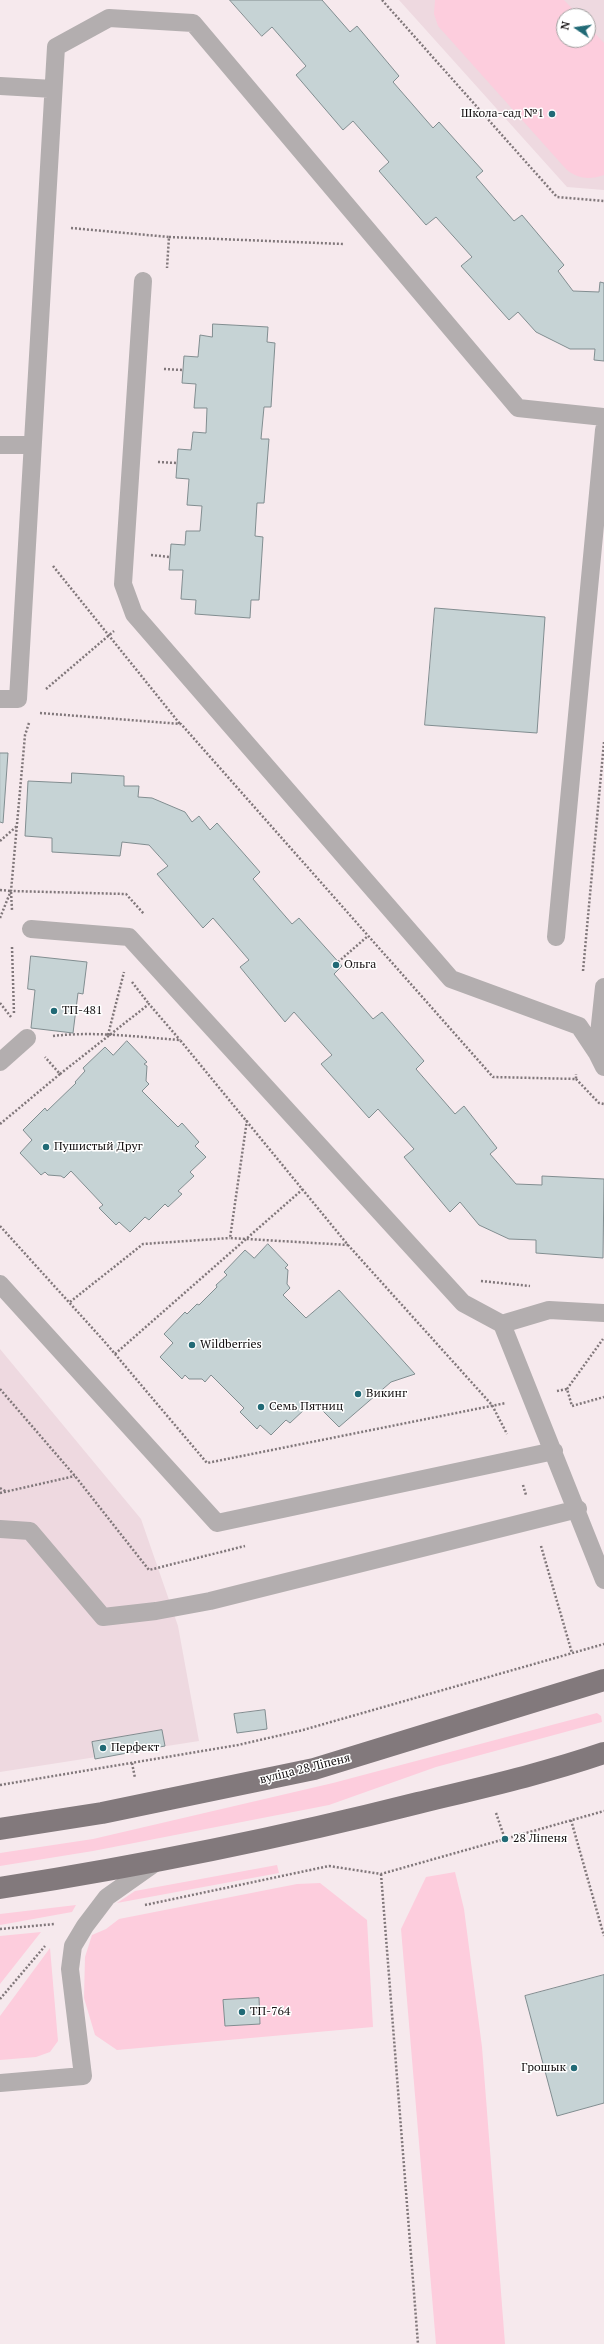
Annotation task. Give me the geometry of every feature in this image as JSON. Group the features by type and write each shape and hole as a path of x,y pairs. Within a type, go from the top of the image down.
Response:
{"main road":[{"name":"вуліца 28 Ліпеня","path":"0,1829 102,1813 314,1769 604,1680"},
{"path":"0,1888 159,1861 324,1827 488,1786 604,1753"}],"lane":[{"path":"0,699 18,699 56,47 109,18 193,23 518,408 604,418"},
{"path":"0,86 53,89"},
{"path":"143,281 123,584 134,614 451,979 579,1026 601,1060"},
{"path":"556,937 604,430"},
{"path":"0,445 32,445"},
{"path":"31,930 129,937 463,1303 502,1324 578,1509 604,1580"},
{"path":"601,1060 604,987"},
{"path":"0,1062 27,1038"},
{"path":"0,1284 217,1523 554,1451"},
{"path":"502,1324 548,1310 604,1314"},
{"path":"0,1529 30,1531 103,1617 156,1611 210,1600 578,1509"},
{"path":"0,2083 83,2076 70,1969 74,1946 85,1926 107,1897 159,1861"}],"path":[{"path":"382,0 557,197 604,201"},
{"path":"65,227 169,236 380,245"},
{"path":"166,276 169,236"},
{"path":"162,362 161,369 183,370"},
{"path":"155,469 156,462 177,463"},
{"path":"149,563 150,548"},
{"path":"150,555 170,557"},
{"path":"49,562 181,724"},
{"path":"18,699 33,700 134,614"},
{"path":"0,841 17,826"},
{"path":"0,890 11,890"},
{"path":"11,890 12,914"},
{"path":"0,918 11,890"},
{"path":"338,962 368,936"},
{"path":"12,944 14,1021"},
{"path":"108,1035 123,972 247,1120 348,1245 492,1405 505,1426 534,1520 572,1653"},
{"path":"60,1074 149,1004"},
{"path":"27,1038 73,1034 180,1040"},
{"path":"576,1079 599,1103 604,1104"},
{"path":"230,1238 247,1120"},
{"path":"115,1354 303,1189"},
{"path":"0,1226 70,1302 207,1463 533,1398 567,1388 604,1337"},
{"path":"70,1302 143,1244 230,1238 348,1245"},
{"path":"567,1388 572,1406 604,1397"},
{"path":"0,1389 75,1476 150,1570"},
{"path":"0,1493 75,1476"},
{"path":"0,1488 8,1492"},
{"path":"0,1785 238,1745 288,1734 604,1644"},
{"path":"142,1905 329,1866 381,1874 604,1812"},
{"path":"571,1820 604,1936"},
{"path":"381,1874 418,2344"},
{"path":"0,1929 63,1924"},
{"path":"0,1999 49,1941"}],"shaded area":[{"name":"Школа-сад №1","path":"399,0 604,0 604,190 567,187"},
{"name":"Школа-сад №1","path":"435,0 564,0 572,8 556,8 556,48 596,48 596,34 604,43 604,175 594,178 584,178 575,175 566,169 438,26 434,14"},
{"path":"0,1349 141,1519 178,1626 199,1741 0,1772"},
{"path":"597,1713 601,1716 602,1722 436,1767 329,1805 93,1851 0,1866 0,1853 93,1839 333,1783"},
{"path":"277,1865 279,1873 117,1903 135,1891"},
{"path":"455,1872 464,1909 482,2047 505,2344 436,2344 401,1929 426,1877"},
{"path":"320,1883 367,1920 373,2027 117,2050 95,2035 84,1998 85,1957 92,1935 106,1929 119,1919 297,1884"},
{"path":"76,1905 72,1912 0,1925 0,1914"},
{"path":"41,1932 0,1984 0,1936"},
{"path":"50,1948 58,2041 50,2052 36,2057 0,2060 0,2016"}],"building":[{"path":"230,0 322,0 350,32 357,26 399,76 393,82 433,128 439,122 483,171 476,177 514,221 522,215 564,265 558,271 573,291 599,292 600,282 604,283 604,361 594,360 595,349 570,349 536,332 518,312 509,320 461,266 472,257 436,217 426,225 379,171 389,162 353,121 343,130 296,75 306,66 272,27 262,36"},
{"path":"213,324 268,327 267,342 275,343 271,407 264,407 261,439 269,439 264,503 257,503 255,536 263,537 259,600 251,600 250,618 195,614 196,600 181,599 183,570 169,570 171,544 185,545 186,531 200,531 202,506 187,505 189,479 176,478 178,449 191,450 193,432 206,433 207,408 194,408 196,384 182,383 184,356 198,357 200,335 212,337"},
{"path":"435,608 545,617 537,733 425,725"},
{"path":"0,753 8,753 3,823 0,822"},
{"path":"72,773 124,776 124,786 139,786 138,797 152,798 185,812 192,822 199,816 210,830 217,823 260,872 253,879 292,924 299,918 342,966 334,974 373,1019 382,1012 424,1061 416,1069 455,1114 464,1106 497,1148 490,1154 516,1184 542,1185 542,1176 604,1179 603,1258 536,1253 536,1240 509,1239 479,1225 460,1202 450,1212 404,1157 414,1149 378,1109 369,1118 321,1064 332,1055 294,1012 285,1022 240,967 249,960 213,918 203,928 157,874 168,866 149,845 122,842 120,856 52,852 52,838 25,836 28,781 71,783"},
{"name":"ТП-481","path":"31,956 87,962 83,994 78,993 73,1033 31,1028 35,990 28,989"},
{"path":"127,1041 147,1062 144,1064 147,1066 146,1081 149,1084 142,1091 178,1127 182,1123 199,1142 195,1146 206,1157 190,1172 194,1176 178,1191 182,1194 168,1207 165,1204 149,1220 145,1217 130,1232 119,1222 116,1225 99,1208 103,1205 71,1171 64,1178 61,1176 48,1175 45,1172 41,1175 20,1153 32,1140 23,1130 45,1108 47,1111 76,1083 75,1082 85,1071 83,1068 105,1047 113,1055"},
{"path":"268,1244 288,1265 285,1268 288,1270 287,1284 290,1288 283,1295 306,1318 339,1290 415,1374 391,1382 339,1427 316,1404 309,1411 306,1408 290,1423 286,1420 271,1435 260,1425 257,1429 240,1412 244,1408 211,1375 205,1382 202,1379 189,1379 185,1375 182,1379 160,1357 173,1343 164,1334 185,1312 187,1314 197,1304 199,1305 217,1287 216,1285 227,1275 224,1272 245,1250 254,1258"},
{"path":"265,1710 267,1729 237,1733 234,1714"},
{"path":"162,1730 165,1746 95,1759 92,1742"},
{"name":"Грошык","path":"604,1975 604,2103 557,2116 525,1996"},
{"name":"ТП-764","path":"259,1998 260,2024 225,2026 223,2000"}],"place":[{"name":"Школа-сад №1","path":"552,114"},
{"name":"Ольга","path":"336,965"},
{"name":"ТП-481","path":"54,1011"},
{"name":"Пушистый Друг","path":"46,1147"},
{"name":"Wildberries","path":"192,1345"},
{"name":"Викинг","path":"358,1394"},
{"name":"Семь Пятниц","path":"261,1407"},
{"name":"Перфект","path":"103,1748"},
{"name":"28 Ліпеня","path":"505,1839"},
{"name":"ТП-764","path":"242,2012"},
{"name":"Грошык","path":"574,2068"}]}
